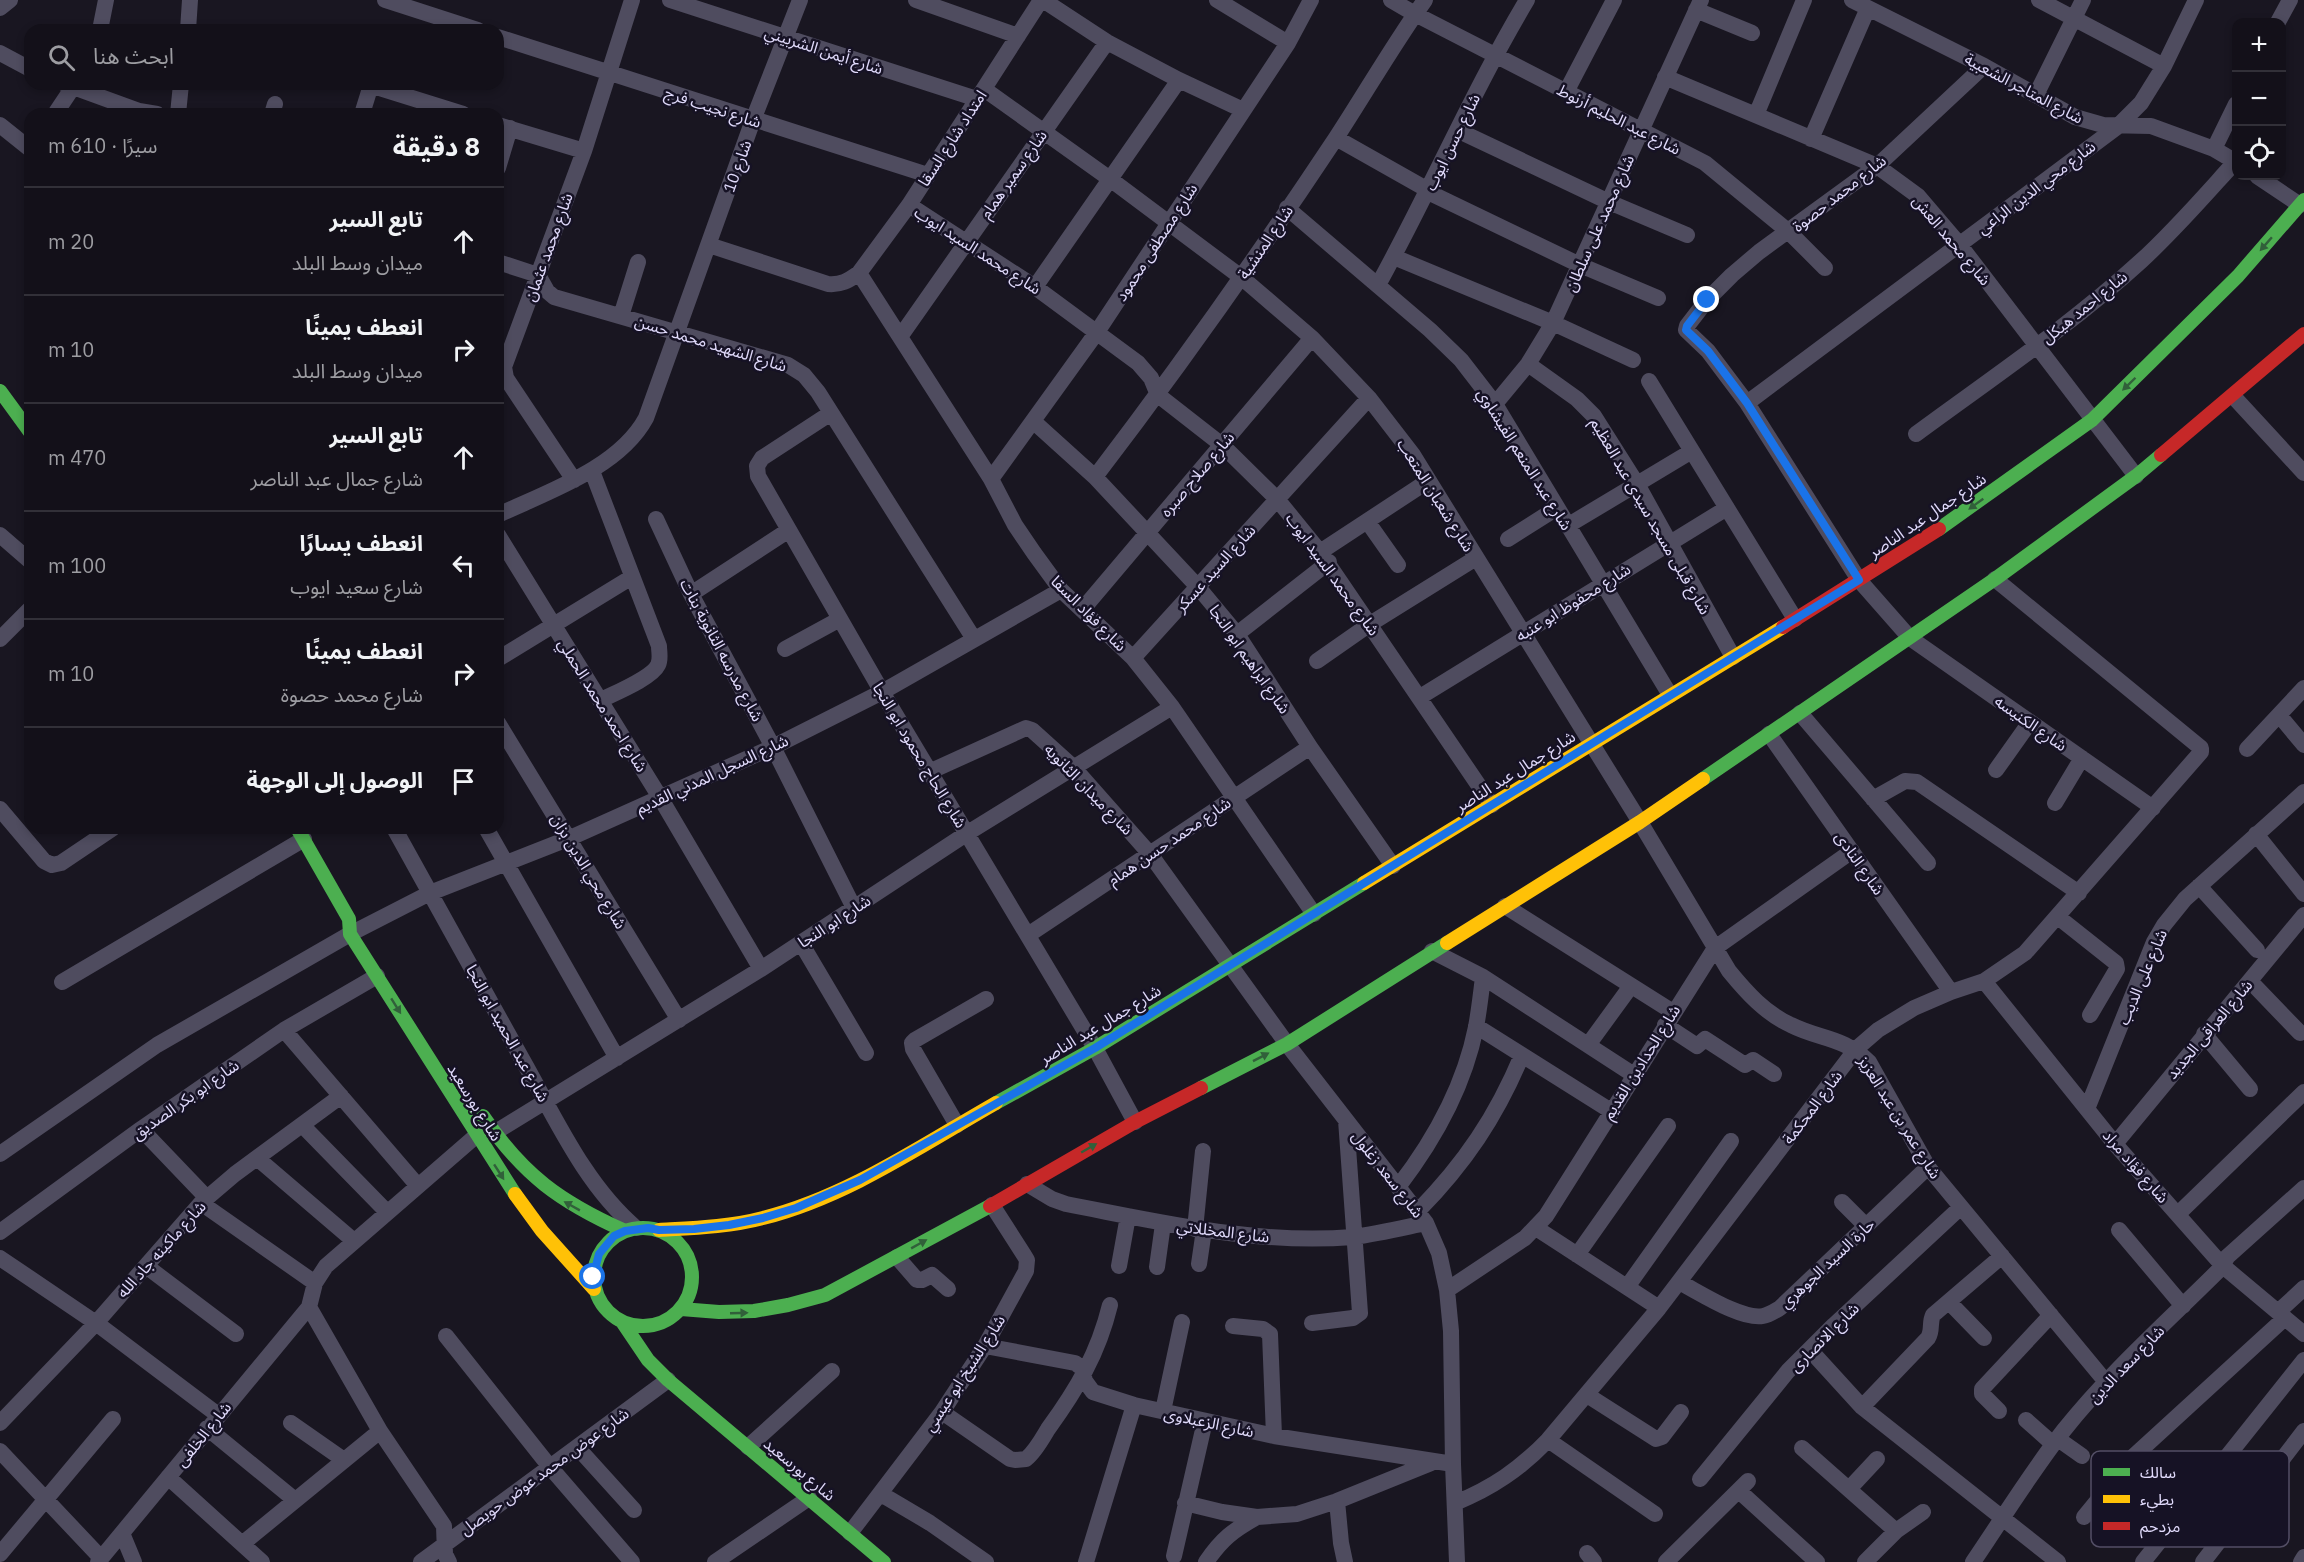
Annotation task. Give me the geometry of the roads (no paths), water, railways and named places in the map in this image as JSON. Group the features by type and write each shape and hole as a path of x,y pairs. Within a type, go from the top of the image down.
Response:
{"street":[{"path":"0,8 10,0"},
{"path":"101,24 106,0"},
{"path":"188,24 190,0"},
{"path":"385,0 459,24"},
{"name":"شارع محمد عثمان","path":"574,480 506,378 505,361 584,151 632,0"},
{"name":"شارع أيمن الشربيني","path":"670,0 785,37 981,94 1044,131"},
{"name":"شارع 10","path":"504,512 592,471 640,429 678,332 753,120 800,0"},
{"path":"916,0 1018,36"},
{"path":"1042,0 1107,42 1243,110"},
{"name":"امتداد شارع السقا","path":"859,273 909,204 1042,0"},
{"name":"شارع مصطفى محمود","path":"991,479 1097,332 1288,43 1311,0"},
{"name":"شارع عبد الحليم أرنوط","path":"1391,0 1415,15 1705,163 1789,232 1825,268"},
{"name":"شارع المنشية","path":"1095,477 1158,395 1241,277 1336,138 1425,0"},
{"name":"شارع حسن ايوب","path":"1378,285 1459,131 1494,55 1527,0"},
{"path":"1566,92 1614,0"},
{"path":"1756,115 1804,0"},
{"path":"2039,0 2164,66"},
{"path":"2036,95 2083,0"},
{"name":"شارع محي الدين الراعي","path":"1747,403 2117,127 2141,103 2164,66 2196,0"},
{"path":"2280,18 2290,0"},
{"path":"1222,1 1288,43"},
{"path":"1811,139 1858,2"},
{"name":"شارع المتاجر الشعبية","path":"1858,2 1984,66 2088,123 2117,127 2140,124 2151,126 2214,149 2232,159"},
{"path":"1699,5 1752,33"},
{"name":"شارع محمد على سلطان","path":"1495,404 1528,364 1553,323 1699,5"},
{"name":"شارع نجيب فرج","path":"504,39 928,175"},
{"name":"شارع سمير همام","path":"900,337 1107,42"},
{"path":"0,53 24,66"},
{"name":"شارع محمد حصوة","path":"1694,316 1732,275 1759,252 1877,166 1984,66"},
{"name":"شارع محمد العش","path":"1665,77 1877,166 1918,196 1959,244 2136,476"},
{"path":"1035,287 1179,80"},
{"path":"58,108 67,90"},
{"path":"91,90 128,108"},
{"path":"179,108 180,90"},
{"path":"363,108 368,90"},
{"path":"385,90 442,108"},
{"path":"2214,149 2232,112"},
{"path":"0,125 24,144"},
{"path":"504,126 584,151"},
{"name":"شارع شعبان المتعب","path":"1044,131 1241,277 1312,338 1369,398 1413,454 1640,822"},
{"path":"1459,131 1609,202 1687,235"},
{"path":"1336,138 1428,191 1580,265 1658,298"},
{"name":"شارع احمد هيكل","path":"1916,434 2091,305 2142,260 2232,165"},
{"path":"2262,180 2300,210"},
{"name":"شارع محمد السيد ايوب","path":"909,204 1035,287 1145,370 1158,395 1222,445 1277,499 1324,557 1492,805"},
{"name":"شارع عبد المنعم الفيشاوي","path":"1287,208 1430,330 1461,360 1495,404 1670,694"},
{"name":"شارع جمال عبد الناصر","path":"659,1230 729,1225 796,1208 860,1180 1095,1048 1859,580 1962,514 2092,420 2186,329 2300,210"},
{"path":"709,245 828,285 838,285 859,273"},
{"path":"1394,257 1553,323 1633,360"},
{"path":"621,316 638,262"},
{"path":"504,264 537,275"},
{"name":"شارع فؤاد السقا","path":"859,273 991,479 1015,525 1061,590 1133,658 1172,707 1314,914"},
{"name":"شارع الشهيد محمد حسن","path":"537,275 547,291 554,297 788,365 804,375 831,413 974,639"},
{"name":"شارع الكنيسه","path":"1694,316 1686,330 1708,351 1747,403 1859,580 1910,638 2153,808"},
{"path":"681,1309 739,1313 768,1311 825,1295 992,1205 1135,1122 1287,1044 1640,822 1995,579 2136,476 2303,337"},
{"name":"شارع صلاح صبره","path":"1082,610 1312,338"},
{"name":"شارع قبلى مسجد سيدى عبد العظيم","path":"1528,364 1577,399 1594,416 1637,484 1733,657"},
{"path":"1649,381 1795,619"},
{"path":"0,391 24,424"},
{"path":"2233,396 2304,473"},
{"name":"شارع السيد عسكر","path":"1133,658 1369,398"},
{"name":"شارع الحاج محمود ابو النجا","path":"831,413 762,458 757,466 758,476 929,772 1095,1048 1135,1122"},
{"name":"شارع ابراهيم ابو النجا","path":"1033,421 1095,477 1198,587 1237,634 1310,747 1392,866"},
{"path":"1567,526 1692,451"},
{"path":"592,471 659,646 660,657 657,667 646,676 602,700"},
{"path":"1237,634 1367,520 1428,481"},
{"path":"1508,539 1557,508"},
{"name":"شارع محفوظ ابو عنبه","path":"1420,697 1727,508"},
{"name":"شارع مدرسه الثانوية بنات","path":"656,519 692,594 773,747 854,908"},
{"path":"1367,520 1398,565"},
{"path":"692,594 789,530"},
{"path":"0,535 24,556"},
{"name":"شارع احمد محمد الحملي","path":"504,545 552,626 602,700 761,969"},
{"path":"1317,661 1370,624 1476,558"},
{"path":"504,655 632,577"},
{"name":"شارع المحكمة","path":"1455,1503 1506,1478 1528,1461 1548,1440 1659,1308 1856,1049 1878,1030 1914,1008 1984,981 2025,953 2202,750 1995,579"},
{"name":"شارع السجل المدني القديم","path":"358,929 430,893 570,838 773,747 882,692 1061,590"},
{"path":"0,639 24,615"},
{"path":"785,650 840,619"},
{"path":"2247,749 2304,688"},
{"name":"شارع ابو النجا","path":"494,1133 761,969 966,834 1172,707"},
{"path":"1800,713 1928,863"},
{"path":"2279,715 2304,745"},
{"path":"1996,770 2030,722"},
{"name":"شارع ميدان الثانويه","path":"929,772 1020,729 1032,730 1073,767 1150,854 1231,964"},
{"name":"شارع محي الدين بزان","path":"504,733 679,1020"},
{"name":"شارع النادى","path":"1768,734 1951,992"},
{"name":"شارع محمد حسن همام","path":"1028,935 1310,747"},
{"path":"2055,803 2082,758"},
{"path":"1873,799 1905,781 1917,782 2079,893"},
{"name":"شارع على الديب","path":"2087,1109 2154,942 2173,912 2304,792"},
{"path":"0,809 44,861 52,865 61,863 104,834"},
{"name":"شارع عمر بن عبد العزيز","path":"1640,822 1729,971 1747,993 1768,1012 1790,1025 1839,1040 1856,1049 1869,1062 1928,1167 2106,1382"},
{"path":"62,982 299,834"},
{"name":"شارع بورسعيد","path":"302,834 358,929 377,976 507,1184 542,1231 594,1289"},
{"name":"شارع عبد الحميد ابو النجا","path":"397,834 546,1102 594,1183 630,1230"},
{"path":"490,834 617,1058"},
{"path":"2256,834 2304,894"},
{"name":"شارع الحدادين القديم","path":"1447,1290 1514,1246 1536,1228 1546,1216 1715,948 1852,851"},
{"path":"2199,886 2257,950"},
{"path":"1505,906 1631,986 1697,1046 1706,1039 1745,1065 1753,1060 1774,1074"},
{"name":"شارع العراقى الجديد","path":"2115,1144 2304,916"},
{"path":"2058,917 2116,963 2116,969 2090,1015"},
{"path":"0,1154 157,1045 358,929"},
{"path":"801,943 866,1053"},
{"path":"1432,951 1483,977 1634,1074"},
{"name":"شارع سعد زغلول","path":"1231,964 1287,1044 1422,1217 1440,1253 1451,1331 1452,1464 1457,1562"},
{"name":"شارع ابو بكر الصديق","path":"0,1233 141,1129 284,1030 377,976"},
{"path":"1398,1187 1416,1163 1447,1112 1459,1084 1476,1026 1483,977"},
{"name":"شارع فؤاد مراد","path":"1984,981 2115,1144 2223,1266 2304,1334"},
{"path":"2250,981 2300,1033"},
{"path":"1588,1045 1631,986"},
{"path":"957,1125 913,1049 912,1043 986,999"},
{"path":"1476,1026 1611,1111"},
{"path":"284,1030 418,1185"},
{"path":"2204,1034 2250,1089"},
{"path":"1422,1217 1479,1140 1500,1103 1522,1055"},
{"path":"2178,1214 2304,1092"},
{"name":"شارع ماكينه جاد الله","path":"0,1423 96,1323 204,1201 256,1158 341,1096"},
{"name":"شارع بورسعيد","path":"475,1104 510,1155 534,1179 562,1201 592,1218 630,1230"},
{"path":"1312,1323 1353,1318 1360,1313 1346,1119"},
{"path":"302,1125 387,1212"},
{"path":"1577,1255 1668,1126"},
{"path":"141,1129 204,1201 315,1283"},
{"path":"449,1562 445,1554 444,1526 380,1431 309,1307 315,1283 326,1266 477,1135"},
{"path":"1627,1287 1731,1142"},
{"path":"1199,1264 1203,1151"},
{"path":"256,1158 354,1241"},
{"name":"حارة السيد الجوهري","path":"1679,1282 1743,1314 1763,1316 1780,1308 1928,1167"},
{"name":"شارع المخللاتي","path":"1027,1184 1052,1199 1066,1204 1163,1224 1248,1236 1301,1239 1355,1236 1422,1217"},
{"name":"شارع سعد الدين","path":"1973,1562 2056,1442 2106,1382 2223,1266 2228,1257 2304,1188"},
{"path":"1842,1202 1866,1226"},
{"name":"شارع الشيخ ابو عيسي","path":"850,1533 942,1412 985,1346 1027,1266 1024,1255 992,1205"},
{"name":"شارع الانصارى","path":"1700,1479 1757,1408 1810,1350 1961,1207"},
{"path":"1119,1266 1128,1216"},
{"path":"1156,1267 1163,1224"},
{"path":"1536,1228 1659,1308"},
{"path":"630,1230 659,1230 679,1243 691,1264 692,1287 681,1309 672,1317 654,1325 635,1326 623,1323 606,1311 594,1289 593,1277 599,1254 614,1236 630,1230"},
{"path":"2119,1230 2183,1306"},
{"path":"1862,1407 1928,1338 1932,1331 1933,1315 2002,1256"},
{"path":"897,1257 916,1279 922,1280 933,1275 948,1289"},
{"path":"0,1258 96,1323 212,1422 295,1500"},
{"path":"146,1266 236,1334"},
{"path":"2141,1451 2281,1315 2304,1288"},
{"path":"1949,1302 1984,1338"},
{"path":"942,1412 1010,1459 1021,1460 1030,1455 1083,1375 1099,1344 1110,1305"},
{"name":"شارع الخلفى","path":"99,1560 309,1307"},
{"path":"1999,1411 1982,1394 1982,1389 2051,1315"},
{"path":"1163,1412 1182,1322"},
{"name":"شارع بورسعيد","path":"623,1323 648,1360 668,1380 884,1562"},
{"path":"1233,1326 1263,1329 1270,1334 1274,1436"},
{"path":"446,1336 550,1467 632,1562"},
{"name":"شارع الزعبلاوى","path":"985,1346 1075,1363 1082,1368 1088,1387 1093,1392 1134,1405 1274,1436 1452,1464"},
{"path":"1810,1350 1862,1407 2058,1562"},
{"path":"2231,1451 2304,1360"},
{"path":"748,1447 832,1371"},
{"name":"شارع عوض محمد عوض حويصل","path":"421,1562 668,1380"},
{"path":"1587,1395 1656,1438 1662,1437 1681,1412"},
{"path":"1086,1562 1134,1405"},
{"path":"0,1554 113,1419"},
{"path":"2026,1420 2056,1442 2082,1456"},
{"path":"1174,1556 1205,1421"},
{"path":"291,1423 344,1460"},
{"path":"242,1544 380,1431"},
{"path":"2289,1451 2304,1431"},
{"path":"1548,1440 1655,1514"},
{"path":"577,1447 634,1510"},
{"path":"1802,1448 1896,1531"},
{"path":"0,1451 99,1560"},
{"path":"1849,1490 1877,1459"},
{"path":"1185,1503 1257,1517 1297,1514 1337,1501 1433,1462"},
{"path":"168,1477 262,1562"},
{"path":"1666,1562 1743,1486 1817,1562"},
{"path":"881,1494 930,1523 986,1562"},
{"path":"715,1562 809,1498"},
{"path":"1337,1501 1341,1543 1346,1562"},
{"path":"2084,1516 2091,1507"},
{"path":"1865,1562 1896,1531 1923,1512"},
{"path":"1206,1562 1220,1542 1236,1529 1257,1517"},
{"path":"122,1533 134,1562"},
{"path":"2142,1562 2154,1547"},
{"path":"2203,1562 2215,1547"},
{"path":"2301,1562 2304,1557"}]}
